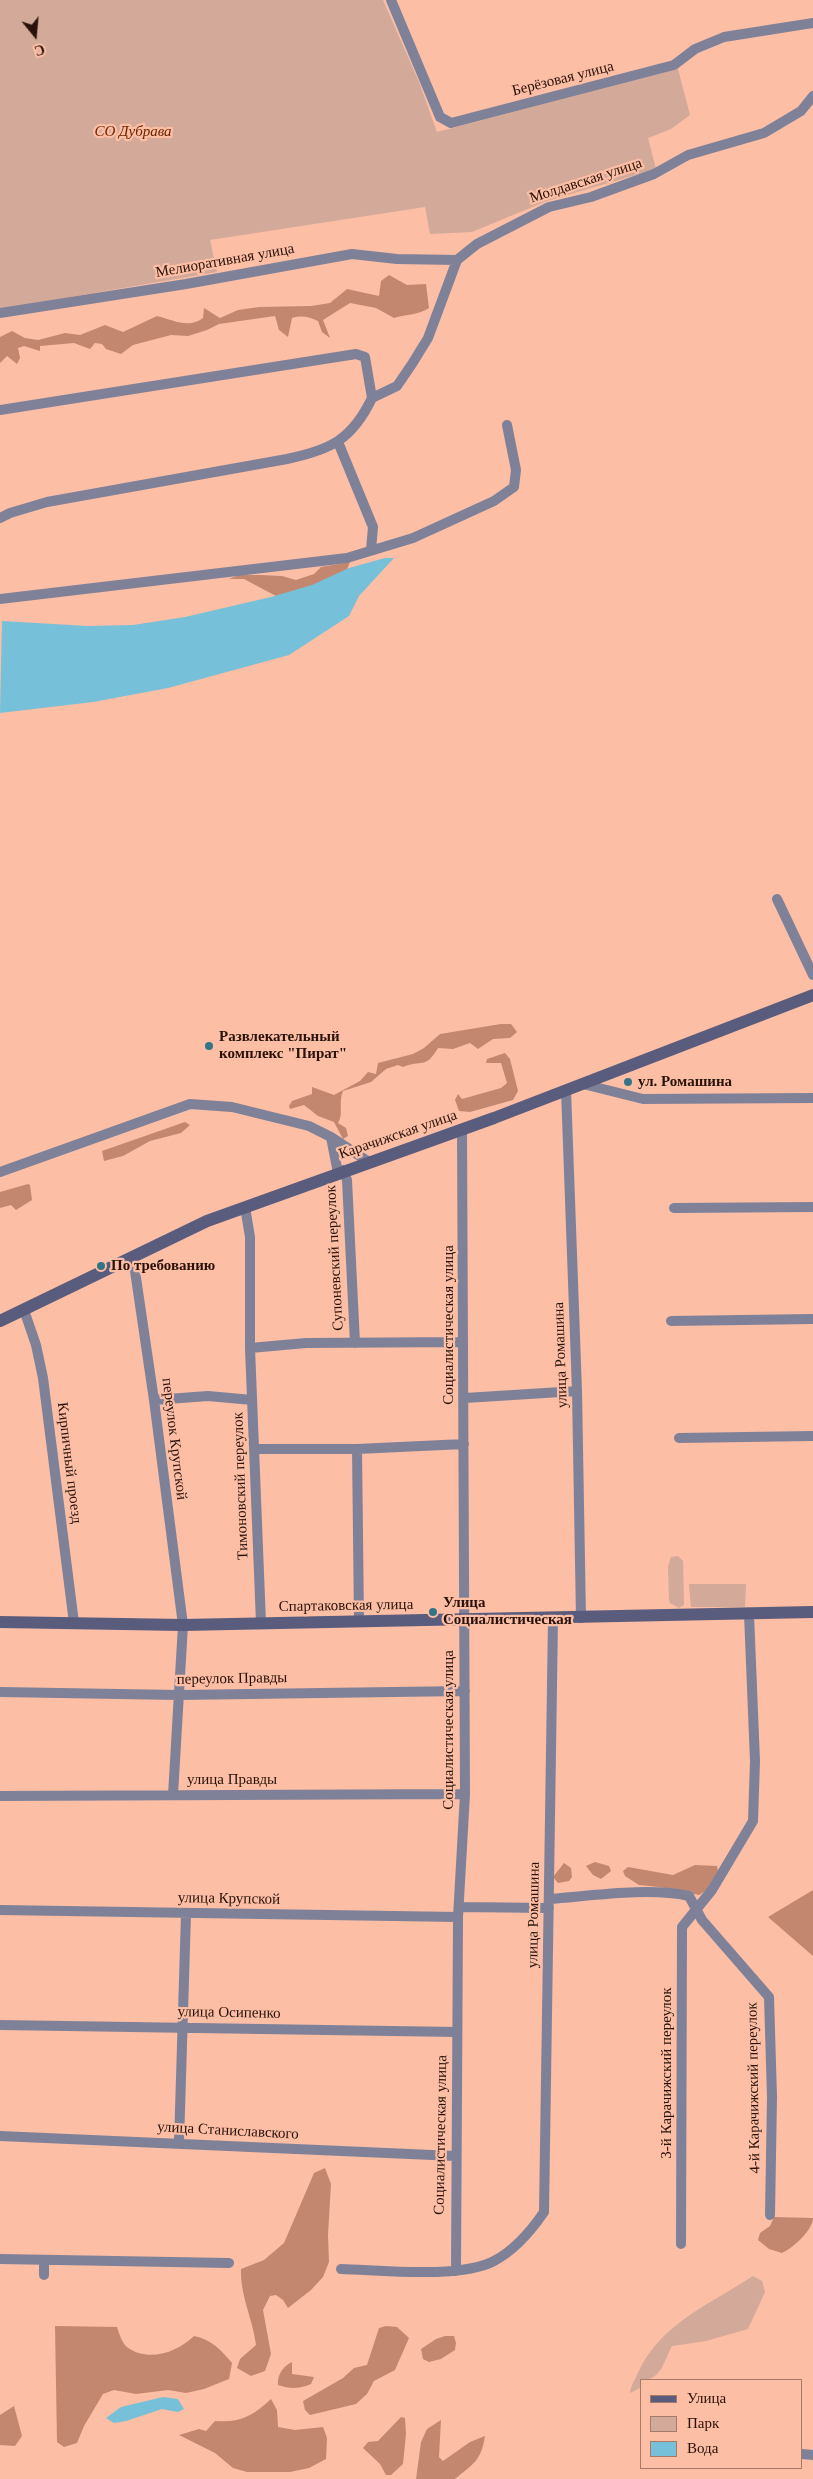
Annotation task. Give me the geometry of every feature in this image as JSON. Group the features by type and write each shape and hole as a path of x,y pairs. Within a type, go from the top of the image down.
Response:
{"main road":[{"name":"Карачижская улица","path":"0,1321 207,1221 583,1084 813,995"},
{"name":"Спартаковская улица","path":"0,1622 183,1625 553,1619 813,1612"}],"street":[{"name":"Берёзовая улица","path":"391,0 440,117 451,123 674,65 695,49 724,37 813,24"},
{"name":"Молдавская улица","path":"457,260 477,244 549,207 591,197 654,174 688,155 764,133 801,111 813,96"},
{"name":"Мелиоративная улица","path":"0,313 167,287 352,254 397,259 457,260"},
{"path":"372,398 397,386 412,364 428,338 457,260"},
{"path":"0,410 356,354 365,357 372,398 364,415 338,442 316,453 47,502 10,513 0,518"},
{"path":"0,599 283,565 301,565 347,558 413,538 494,501 514,487 516,470 507,425"},
{"path":"338,442 373,527 371,550"},
{"path":"777,899 813,975"},
{"path":"583,1084 643,1099 813,1098"},
{"name":"улица Ромашина","path":"566,1090 577,1391 581,1618"},
{"path":"0,1172 190,1104 232,1107 309,1126 331,1137 369,1162"},
{"name":"Социалистическая улица","path":"456,2271 455,2156 459,1912 465,1794 465,1398 462,1129"},
{"name":"Супоневский переулок","path":"331,1137 341,1172 346,1180 355,1343"},
{"name":"Тимоновский переулок","path":"245,1207 250,1237 250,1348 256,1449 261,1623"},
{"path":"674,1208 813,1207"},
{"name":"переулок Крупской","path":"129,1258 135,1271 154,1400 183,1625 173,1795"},
{"name":"Кирпичный проезд","path":"24,1310 36,1345 43,1378 74,1623"},
{"path":"671,1321 813,1319"},
{"path":"250,1348 306,1343 464,1342"},
{"path":"465,1398 577,1391"},
{"path":"154,1400 208,1396 252,1400"},
{"path":"679,1438 813,1436"},
{"path":"256,1449 357,1449 464,1444"},
{"path":"357,1449 359,1621"},
{"path":"697,1908 712,1890 753,1821 755,1761 749,1614"},
{"name":"улица Ромашина","path":"456,2271 493,2262 510,2250 534,2226 544,2212 550,1689 553,1619"},
{"name":"переулок Правды","path":"0,1692 178,1695 465,1691"},
{"name":"улица Правды","path":"0,1796 465,1794"},
{"name":"улица Крупской","path":"0,1910 186,1914 459,1912 616,1894 676,1893 689,1896 697,1908"},
{"name":"4-й Карачижский переулок","path":"697,1908 702,1920 769,1997 772,2097 770,2215"},
{"name":"3-й Карачижский переулок","path":"682,2244 682,1927 697,1908"},
{"path":"179,2143 186,1914"},
{"name":"улица Осипенко","path":"0,2025 458,2032"},
{"name":"улица Станиславского","path":"0,2136 455,2156"},
{"path":"0,2259 229,2263"},
{"path":"44,2260 44,2276"},
{"path":"341,2269 456,2271"}],"green space":[{"name":"СО Дубрава","path":"0,0 383,0 419,82 437,132 678,69 690,115 671,129 648,138 656,169 547,201 472,232 430,234 425,207 210,240 217,272 0,309"},
{"path":"678,1556 683,1561 684,1605 679,1608 670,1603 668,1567 671,1557"},
{"path":"689,1584 746,1584 745,1607 691,1607"},
{"path":"753,2276 762,2281 765,2292 748,2329 706,2341 672,2346 658,2373 648,2379 640,2379 640,2388 630,2393 646,2357 658,2342 687,2317"}],"shaded area":[{"path":"389,275 407,285 426,284 429,308 417,313 394,318 376,308 350,303 323,320 330,338 322,332 318,321 302,317 292,318 288,337 279,330 275,316 219,324 188,336 171,335 133,345 121,354 106,349 102,344 95,343 90,349 74,343 40,346 40,351 24,346 18,348 20,358 17,364 7,356 0,363 0,337 12,331 25,338 38,340 65,333 80,335 105,325 123,332 157,316 181,323 192,323 203,318 204,308 220,318 238,310 259,307 311,306 330,303 347,289 379,296 381,281"},
{"path":"350,562 346,572 306,590 276,596 244,579 229,579 239,575 261,575 282,576 296,580 314,574 321,567"},
{"path":"511,1024 517,1032 510,1038 493,1039 478,1049 470,1043 453,1049 438,1048 434,1055 426,1062 403,1067 398,1065 386,1069 371,1082 343,1091 341,1116 338,1123 346,1128 348,1136 343,1139 334,1122 318,1116 304,1105 290,1109 289,1106 292,1101 312,1094 312,1087 334,1095 360,1081 368,1072 376,1074 378,1063 413,1054 424,1048 440,1034"},
{"path":"505,1053 510,1059 518,1091 513,1100 470,1112 459,1111 455,1100 458,1094 462,1099 501,1088 507,1083 501,1063 486,1063 487,1059"},
{"path":"185,1122 190,1125 181,1133 150,1141 123,1156 104,1161 102,1151"},
{"path":"30,1185 32,1200 16,1210 11,1205 0,1208 0,1192"},
{"path":"595,1862 609,1866 611,1871 601,1879 593,1875 586,1866"},
{"path":"564,1863 571,1868 572,1877 569,1881 558,1883 553,1877"},
{"path":"695,1865 717,1866 718,1871 707,1890 699,1895 639,1885 625,1876 623,1871 628,1867 673,1875"},
{"path":"813,1890 813,1956 768,1917"},
{"path":"325,2168 331,2184 328,2235 329,2262 323,2277 311,2290 288,2308 283,2300 276,2295 270,2296 263,2310 271,2354 265,2371 251,2376 237,2368 240,2359 256,2345 242,2289 241,2269 264,2260 284,2243 314,2173"},
{"path":"774,2217 813,2218 810,2228 791,2248 782,2253 769,2249 758,2240 760,2233 770,2226"},
{"path":"55,2326 117,2327 127,2347 135,2352 153,2355 162,2354 180,2347 194,2336 200,2337 215,2346 232,2363 229,2379 204,2389 186,2393 168,2390 136,2394 114,2390 103,2394 84,2426 77,2443 64,2447 57,2442"},
{"path":"386,2326 397,2327 409,2338 395,2370 374,2381 367,2394 356,2404 310,2415 305,2410 303,2401 343,2378 354,2368 367,2365 379,2328"},
{"path":"454,2336 455,2350 441,2359 429,2362 423,2359 421,2349 436,2339"},
{"path":"292,2362 292,2374 314,2377 311,2384 294,2388 278,2385 281,2371"},
{"path":"271,2399 277,2410 278,2427 295,2430 323,2427 327,2438 326,2459 309,2468 290,2472 247,2472 233,2468 215,2453 179,2435 199,2429 206,2431 215,2421 232,2421 246,2417"},
{"path":"14,2406 22,2436 15,2446 0,2445 0,2415"},
{"path":"401,2417 405,2418 406,2434 403,2464 391,2475 386,2475 380,2464 363,2448 368,2442 378,2441"},
{"path":"441,2420 439,2457 443,2461 470,2442 485,2436 479,2456 476,2461 455,2479 416,2479 421,2442 427,2429"}],"water":[{"path":"385,558 394,558 359,596 349,616 289,655 168,688 93,702 0,713 2,621 88,626 133,625 185,617 271,597 312,585 349,568"},
{"path":"163,2397 178,2399 184,2409 178,2412 162,2409 114,2423 106,2418 121,2407"}],"place":[{"name":"Развлекательный комплекс \"Пират\"","path":"209,1046"},
{"name":"ул. Ромашина","path":"628,1082"},
{"name":"По требованию","path":"101,1266"},
{"name":"Улица Социалистическая","path":"433,1612"}]}
